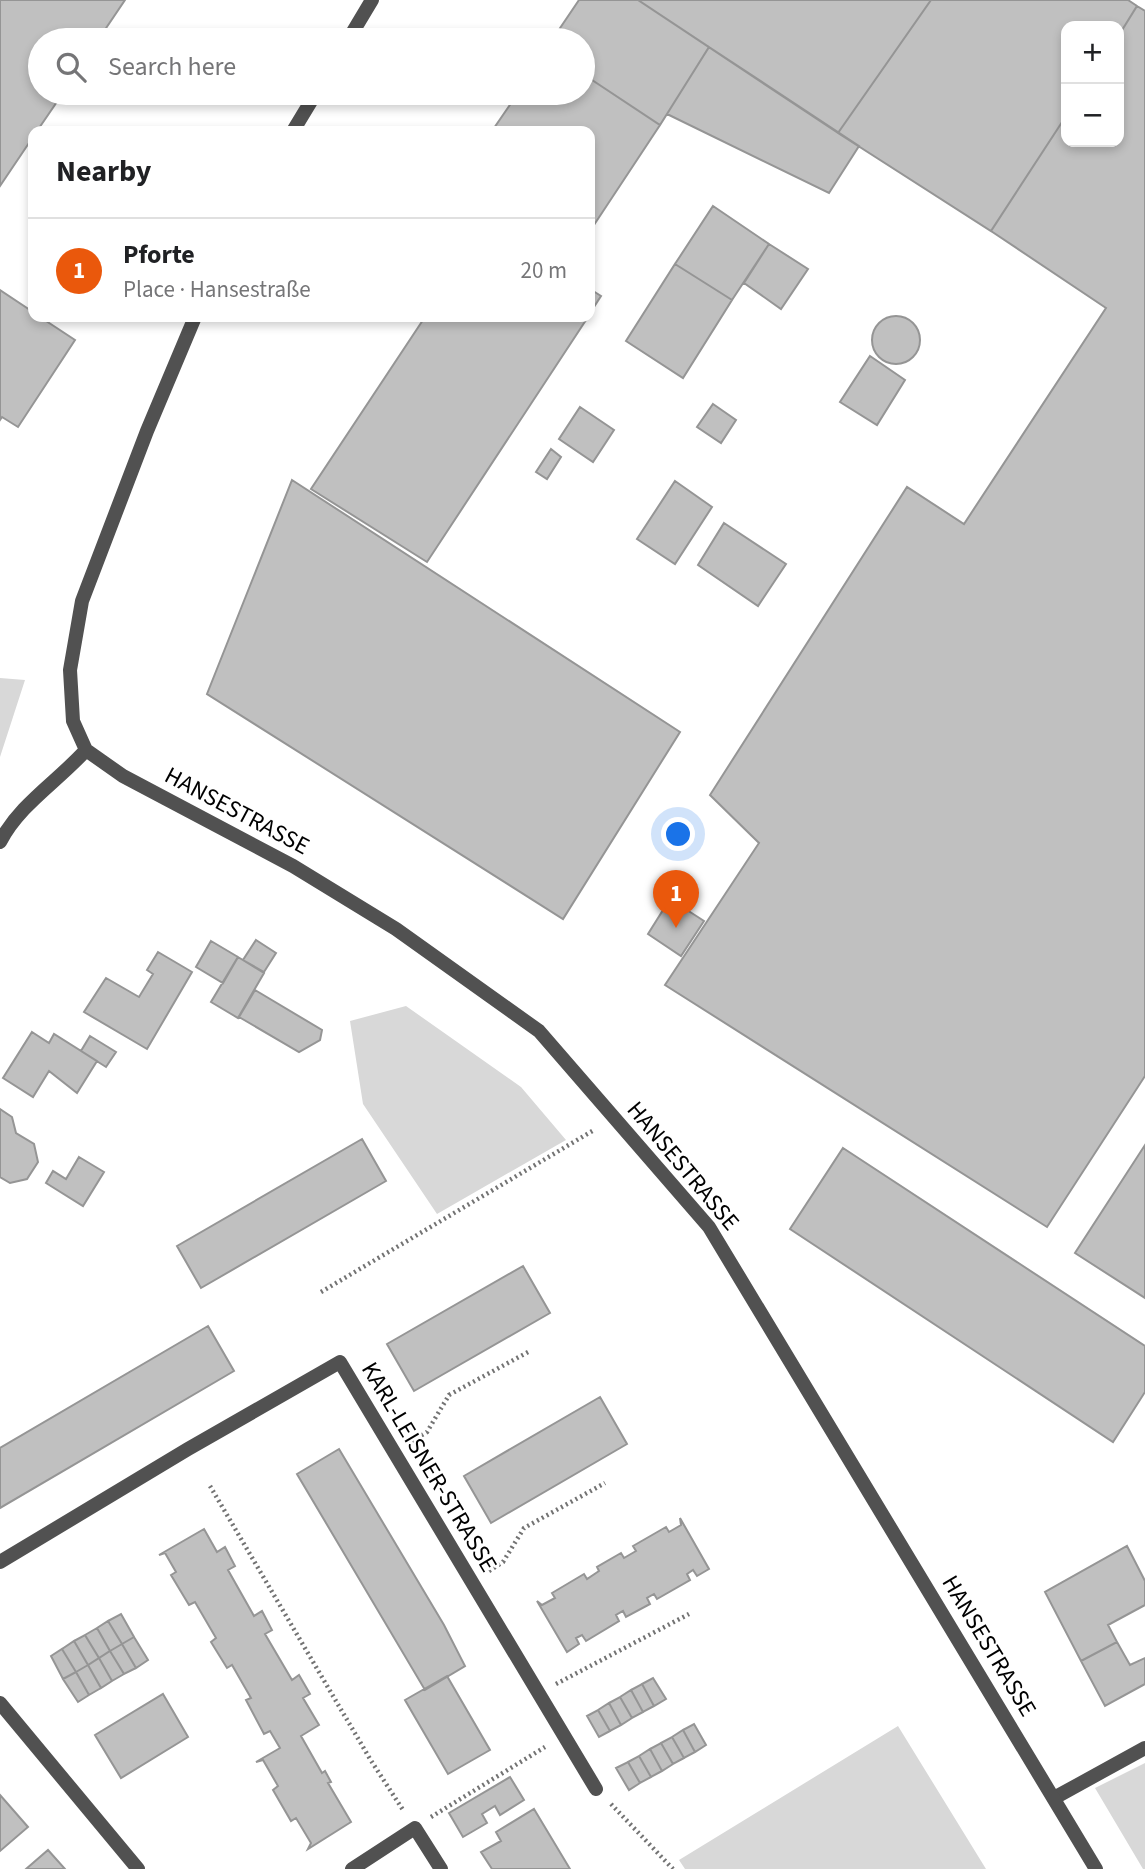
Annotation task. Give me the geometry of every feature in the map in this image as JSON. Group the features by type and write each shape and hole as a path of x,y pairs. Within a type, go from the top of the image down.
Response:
{"street":[{"path":"355,28 372,0"},
{"path":"296,126 309,105"},
{"path":"0,842 9,824 35,797 64,775 86,750 73,721 70,670 82,601 146,431 193,322"},
{"name":"HANSESTRASSE","path":"86,750 123,776 293,866 396,929 540,1031 709,1227 1096,1869"},
{"name":"KARL-LEISNER-STRASSE","path":"0,1562 188,1449 340,1363 537,1695 596,1789"},
{"path":"0,1703 138,1869"},
{"path":"1054,1798 1145,1748"},
{"path":"352,1869 415,1828 441,1869"}],"path":[{"path":"321,1292 594,1130"},
{"path":"393,1452 427,1432 449,1395 530,1351"},
{"path":"503,1562 524,1528 605,1483"},
{"path":"210,1486 370,1759 415,1828 563,1736"},
{"path":"537,1695 689,1614"},
{"path":"596,1789 673,1869"}],"shaded area":[{"path":"0,678 25,680 0,757"},
{"path":"406,1006 521,1087 566,1140 437,1214 363,1104 350,1021"},
{"path":"898,1726 986,1869 685,1869 679,1860"},
{"path":"1145,1763 1145,1869 1143,1869 1095,1788"}],"building":[{"path":"0,0 125,0 106,28 28,28 28,105 55,105 40,126 28,126 28,144 0,186"},
{"path":"579,0 638,0 709,47 660,125 595,82 595,28 560,28"},
{"path":"638,0 931,0 838,133"},
{"path":"931,0 1128,0 1137,6 1124,27 1124,21 1061,21 1061,124 991,231 838,133"},
{"path":"1137,6 1145,11 1145,1076 1047,1227 665,985 759,843 710,795 907,487 964,524 1106,308 991,231 1061,124 1061,147 1124,147 1124,27"},
{"path":"709,47 859,146 829,193 667,114"},
{"path":"595,82 660,125 595,223 595,126 495,126 510,105 595,105"},
{"path":"713,206 769,244 732,300 675,264"},
{"path":"769,244 808,269 781,309 744,283"},
{"path":"675,264 732,300 683,378 626,341"},
{"path":"0,290 28,309 28,322 48,322 75,340 18,427 2,417 0,420"},
{"path":"595,292 601,296 595,305"},
{"path":"896,316 905,317 913,323 919,331 919,349 913,357 905,363 896,364 887,363 879,357 873,349 872,340 873,331 879,323 887,317"},
{"path":"422,322 585,322 427,562 311,489"},
{"path":"870,356 905,380 877,425 840,402"},
{"path":"713,404 736,420 721,443 697,427"},
{"path":"580,407 614,430 593,462 559,439"},
{"path":"551,449 561,457 547,479 536,472"},
{"path":"292,480 680,732 563,919 207,694"},
{"path":"675,481 712,507 675,564 637,539"},
{"path":"724,523 786,564 758,606 698,565"},
{"path":"670,899 704,921 681,956 648,934"},
{"path":"256,940 276,953 264,972 243,960"},
{"path":"211,941 238,957 223,983 196,967"},
{"path":"158,952 192,972 147,1049 84,1012 106,978 139,997 153,974 147,970"},
{"path":"238,957 264,973 238,1018 211,1002"},
{"path":"255,990 322,1030 320,1040 299,1052 239,1017"},
{"path":"32,1032 49,1043 54,1034 97,1061 77,1093 49,1071 33,1097 3,1078"},
{"path":"90,1036 116,1052 106,1067 81,1051"},
{"path":"0,1109 12,1117 16,1133 34,1144 38,1162 27,1179 10,1183 0,1177"},
{"path":"362,1139 386,1181 201,1288 177,1246"},
{"path":"1145,1145 1145,1298 1075,1253"},
{"path":"843,1148 1145,1346 1145,1392 1113,1442 790,1229"},
{"path":"79,1157 104,1172 83,1206 46,1183 53,1171 66,1179"},
{"path":"523,1266 550,1313 414,1391 387,1344"},
{"path":"208,1326 234,1371 0,1508 0,1448"},
{"path":"600,1397 627,1444 491,1523 464,1476"},
{"path":"339,1449 444,1625 465,1666 425,1690 297,1474"},
{"path":"680,1518 709,1569 697,1576 693,1570 687,1574 690,1580 657,1599 654,1594 647,1598 650,1604 626,1617 623,1611 616,1615 619,1621 586,1641 582,1635 576,1638 579,1644 567,1652 537,1601 542,1605 555,1598 552,1593 584,1574 587,1579 599,1571 597,1567 621,1553 624,1558 636,1551 633,1546 666,1527 669,1532 681,1525"},
{"path":"204,1529 217,1552 225,1547 235,1566 228,1570 254,1616 262,1611 272,1630 265,1634 292,1680 299,1675 310,1694 303,1698 319,1725 301,1736 322,1773 325,1771 331,1782 328,1783 351,1822 308,1849 311,1843 296,1818 291,1821 273,1790 278,1786 263,1760 256,1762 280,1748 270,1731 264,1734 246,1700 251,1698 232,1665 227,1668 211,1642 216,1638 195,1602 189,1605 171,1575 176,1572 165,1553 159,1555"},
{"path":"1127,1546 1145,1581 1145,1605 1108,1625 1117,1642 1081,1661 1045,1592"},
{"path":"121,1614 134,1637 122,1644 108,1621"},
{"path":"108,1621 122,1644 110,1651 97,1628"},
{"path":"97,1628 110,1651 99,1658 85,1635"},
{"path":"85,1635 99,1658 88,1665 74,1641"},
{"path":"134,1637 148,1660 136,1668 122,1644"},
{"path":"74,1641 88,1665 76,1672 62,1649"},
{"path":"1117,1642 1130,1665 1145,1658 1145,1684 1105,1706 1081,1661"},
{"path":"122,1644 136,1668 124,1674 110,1651"},
{"path":"62,1649 76,1672 63,1679 51,1656"},
{"path":"110,1651 124,1674 112,1681 99,1658"},
{"path":"99,1658 112,1681 101,1688 88,1665"},
{"path":"88,1665 101,1688 89,1695 76,1672"},
{"path":"76,1672 89,1695 78,1702 63,1679"},
{"path":"447,1676 490,1750 448,1774 405,1700"},
{"path":"653,1678 666,1699 654,1706 642,1684"},
{"path":"642,1684 654,1706 643,1712 631,1690"},
{"path":"631,1690 643,1712 632,1718 620,1697"},
{"path":"163,1694 188,1737 121,1778 95,1735"},
{"path":"620,1697 632,1718 621,1725 609,1703"},
{"path":"609,1703 621,1725 610,1731 598,1710"},
{"path":"598,1710 610,1731 599,1737 587,1716"},
{"path":"694,1724 706,1745 695,1752 683,1730"},
{"path":"683,1730 695,1752 684,1758 672,1737"},
{"path":"672,1737 684,1758 673,1764 661,1743"},
{"path":"661,1743 673,1764 662,1771 650,1749"},
{"path":"650,1749 662,1771 651,1777 639,1756"},
{"path":"639,1756 651,1777 640,1783 628,1762"},
{"path":"628,1762 640,1783 629,1790 616,1768"},
{"path":"510,1777 524,1800 500,1815 495,1806 482,1814 487,1823 463,1837 449,1813"},
{"path":"0,1795 28,1827 0,1851"},
{"path":"534,1809 570,1869 492,1869 481,1852 501,1841 496,1832"},
{"path":"48,1850 65,1869 26,1869"}],"place":[{"name":"Pforte","path":"676,928"}]}
